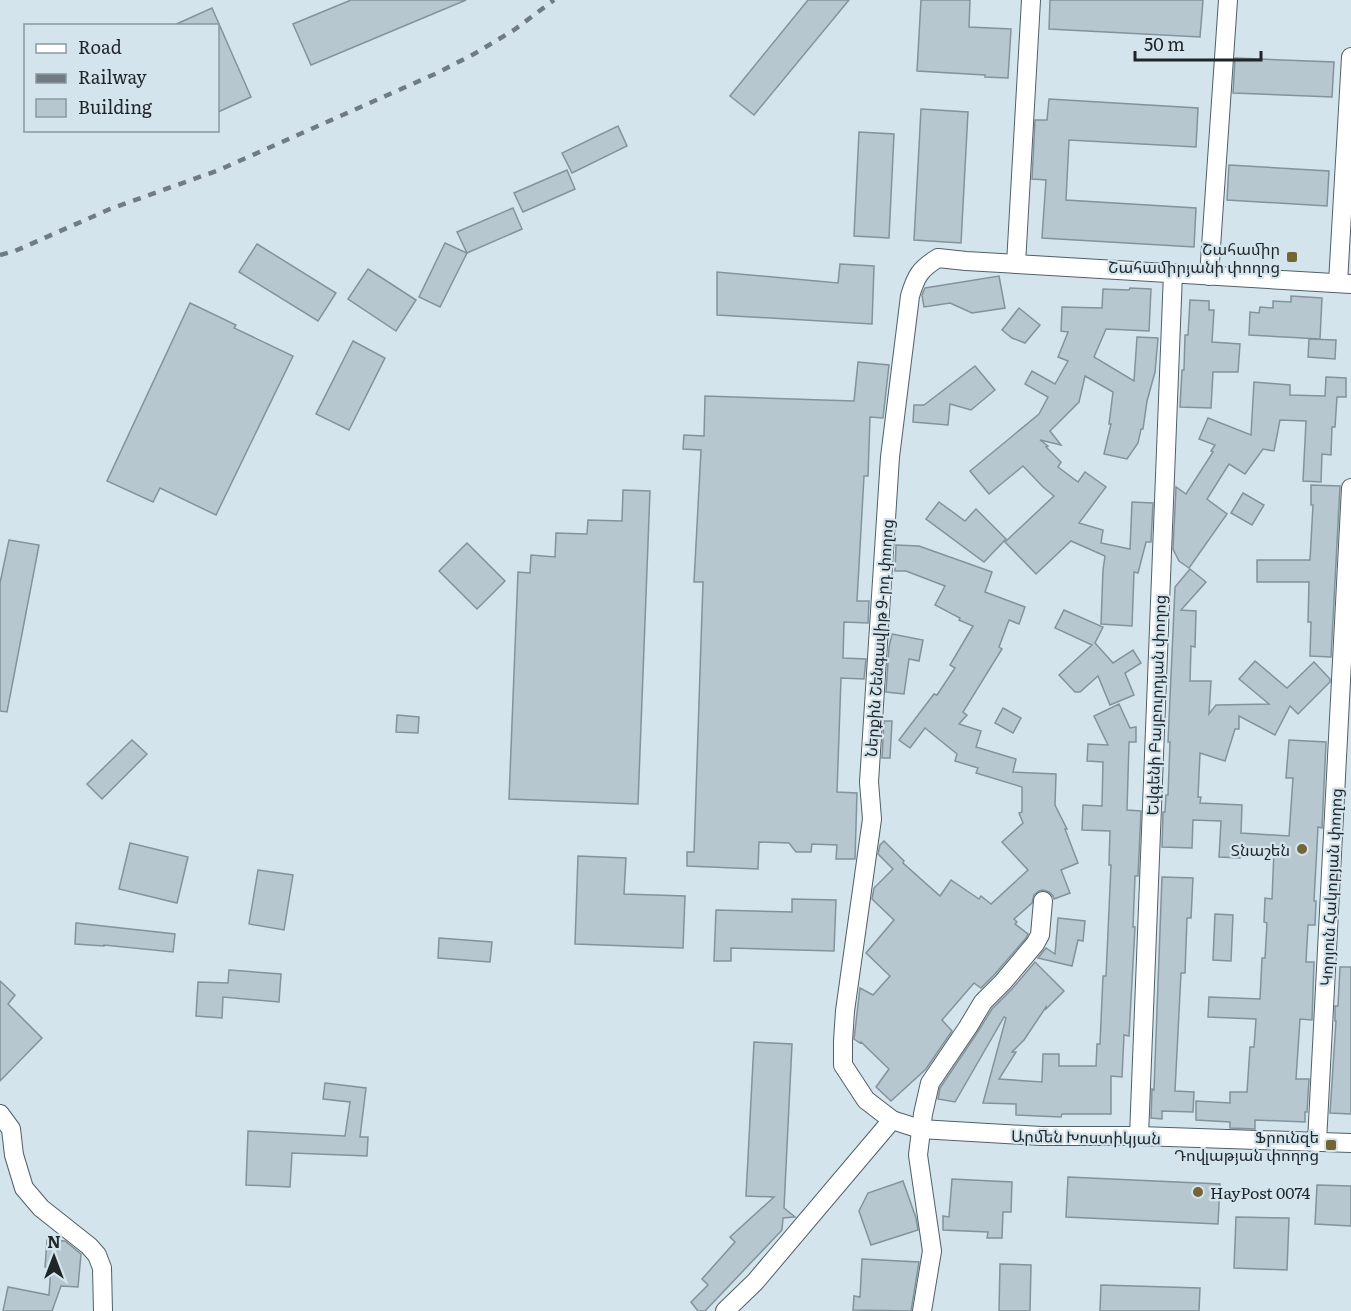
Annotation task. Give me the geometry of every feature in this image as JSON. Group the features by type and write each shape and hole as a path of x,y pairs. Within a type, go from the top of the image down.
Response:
{"street":[{"path":"1016,264 1030,0"},
{"path":"1209,276 1228,0"},
{"path":"1345,283 1351,57"},
{"name":"Ներքին Շենգավիթ 9-րդ փողոց","path":"866,1100 843,1065 843,1041 845,1011 872,819 869,782 890,457 910,296 916,277 938,258 1345,283"},
{"name":"Եվգենի Բայբուրդյան փողոց","path":"1139,1136 1173,273"},
{"name":"Կորյուն Հակոբյան փողոց","path":"1317,1142 1351,489"},
{"path":"922,1311 932,1251 918,1155 920,1129 930,1083 983,1002 1035,944 1040,935 1043,901"},
{"name":"Արմեն Խոստիկյան","path":"866,1100 892,1120 920,1129 1041,1136 1139,1136 1351,1143"},
{"path":"0,1114 11,1129 14,1155 24,1188 41,1208 97,1255 102,1268 103,1311"},
{"path":"726,1311 755,1282 892,1120"}],"building":[{"path":"351,0 466,0 311,65 293,24"},
{"path":"808,0 849,0 754,115 730,96"},
{"path":"921,0 970,0 969,27 1011,29 1008,78 917,71"},
{"path":"1050,0 1203,0 1200,37 1049,29"},
{"path":"212,8 251,97 219,112 219,24 176,24"},
{"path":"1235,58 1334,62 1332,97 1233,93"},
{"path":"1049,99 1198,108 1196,147 1069,140 1066,200 1196,208 1194,247 1042,238 1046,180 1032,179 1035,120 1047,120"},
{"path":"921,109 968,112 961,243 914,240"},
{"path":"618,126 627,146 572,173 562,153"},
{"path":"859,132 894,134 889,238 854,236"},
{"path":"1229,165 1329,171 1327,206 1227,200"},
{"path":"567,170 575,189 523,212 514,193"},
{"path":"513,208 522,229 467,253 457,232"},
{"path":"445,243 467,253 440,307 419,297"},
{"path":"257,244 336,293 318,321 239,272"},
{"path":"840,264 874,266 872,324 717,315 717,272 838,283"},
{"path":"368,269 416,300 396,331 348,299"},
{"path":"999,276 1005,308 972,313 950,303 924,307 922,295 925,288"},
{"path":"1130,288 1151,289 1149,331 1106,329 1094,357 1134,381 1137,337 1158,338 1155,372 1138,443 1127,459 1104,454 1111,424 1109,424 1113,392 1085,376 1079,402 1050,431 1061,445 1040,440 1061,462 1058,467 1078,482 1085,472 1106,487 1079,523 1103,530 1101,543 1130,549 1132,502 1153,503 1151,542 1146,542 1138,573 1134,572 1132,626 1101,624 1105,556 1071,541 1036,574 1005,542 1054,496 1023,466 989,494 970,471 1039,414 1048,397 1025,384 1032,371 1055,384 1068,361 1058,357 1068,332 1061,331 1062,307 1102,308 1103,289 1129,290"},
{"path":"1291,296 1322,298 1320,339 1249,335 1250,312 1259,313 1260,307 1273,308 1273,301 1291,302"},
{"path":"1190,300 1209,301 1209,310 1214,310 1212,342 1240,344 1238,372 1213,372 1211,408 1180,407"},
{"path":"190,303 236,325 234,328 293,356 216,515 160,488 153,502 107,481"},
{"path":"1019,308 1040,325 1025,343 1012,338 1002,330"},
{"path":"1309,339 1336,340 1335,359 1308,357"},
{"path":"353,341 385,358 349,430 316,414"},
{"path":"858,362 889,365 883,418 870,417 868,476 864,476 857,601 869,601 868,623 844,622 843,658 866,659 864,679 841,678 837,792 857,793 855,859 836,859 837,845 812,844 811,852 796,852 789,843 759,842 758,869 687,866 687,852 694,852 703,582 694,582 701,450 683,449 684,435 704,436 705,396 854,401"},
{"path":"975,366 995,390 971,410 950,404 948,425 913,422 914,405 924,405"},
{"path":"1326,377 1346,378 1346,397 1337,397 1335,427 1332,427 1331,455 1322,454 1321,482 1303,481 1306,421 1280,420 1274,451 1263,449 1245,474 1229,464 1207,499 1227,514 1189,568 1179,561 1173,549 1176,487 1186,494 1213,452 1211,451 1215,445 1199,439 1208,418 1251,435 1254,382 1290,385 1290,395 1325,396"},
{"path":"1311,485 1340,486 1331,657 1310,656 1309,582 1257,582 1257,560 1310,560 1313,505 1311,505"},
{"path":"623,490 650,491 638,804 509,799 518,572 530,573 531,555 555,557 556,533 587,534 588,520 622,521"},
{"path":"1243,493 1264,505 1252,525 1231,513"},
{"path":"939,502 965,521 976,509 1006,539 984,562 926,519"},
{"path":"9,540 39,545 7,712 0,711 0,583"},
{"path":"467,543 505,581 477,609 439,571"},
{"path":"896,545 919,546 992,572 985,592 1025,607 1019,624 1009,620 999,647 1002,649 963,712 967,715 959,724 981,731 976,747 1016,759 1013,772 1056,774 1055,805 1067,829 1065,829 1078,863 1061,870 1070,893 1054,899 1049,892 1039,891 1034,895 1032,903 1014,919 1017,922 1015,924 1028,934 1026,938 981,988 974,983 942,1020 952,1031 926,1069 891,1101 876,1087 889,1069 861,1042 854,1039 860,988 873,995 890,976 866,953 894,920 872,899 874,888 893,869 878,854 880,845 884,841 904,861 903,863 940,896 951,880 979,899 981,896 991,904 1028,870 1002,842 1023,823 1019,813 1022,812 1022,787 976,773 978,768 955,761 957,754 925,728 910,748 899,740 934,694 937,695 955,668 950,665 973,626 935,605 945,586 906,571 895,571"},
{"path":"1190,569 1206,582 1181,610 1196,611 1195,647 1191,646 1190,681 1211,681 1209,714 1216,705 1269,704 1239,679 1255,661 1287,688 1314,662 1330,679 1330,682 1298,714 1290,706 1275,735 1239,716 1239,729 1235,729 1225,761 1200,753 1198,797 1201,797 1200,803 1242,805 1241,833 1289,836 1293,778 1286,778 1289,740 1326,742 1322,828 1318,827 1315,925 1308,925 1306,962 1314,962 1312,1020 1300,1019 1296,1079 1309,1079 1305,1122 1255,1120 1255,1129 1230,1128 1230,1122 1196,1120 1196,1101 1230,1103 1230,1092 1247,1092 1250,1047 1254,1047 1256,1019 1208,1017 1209,997 1260,999 1267,923 1264,922 1265,898 1272,899 1274,850 1240,848 1240,858 1219,857 1221,821 1193,820 1192,848 1162,847 1163,812 1165,812 1166,795 1168,795 1175,587"},
{"path":"1064,610 1103,627 1095,643 1113,663 1133,650 1141,663 1125,673 1134,695 1110,705 1098,676 1080,692 1075,692 1059,675 1092,645 1055,628"},
{"path":"892,634 923,640 919,661 909,659 904,694 886,692"},
{"path":"1119,704 1130,728 1136,727 1136,742 1129,742 1127,810 1141,811 1138,876 1135,876 1133,927 1135,927 1129,1036 1124,1035 1122,1077 1111,1076 1111,1114 1062,1114 1061,1117 1016,1115 1016,1104 983,1103 1006,1018 1004,1017 955,1102 938,1099 940,1088 992,1009 1035,962 1064,991 1046,1009 1046,1007 1024,1040 1012,1052 1016,1052 999,1079 1042,1082 1043,1054 1059,1054 1059,1066 1096,1066 1097,1044 1100,1044 1103,976 1106,976 1111,865 1109,865 1110,831 1082,830 1083,805 1102,806 1103,762 1087,761 1088,744 1108,745 1094,716"},
{"path":"1003,708 1021,718 1013,733 995,723"},
{"path":"397,715 419,717 418,733 396,732"},
{"path":"884,721 892,721 890,758 882,758"},
{"path":"132,740 147,754 102,799 87,784"},
{"path":"130,843 188,857 177,903 119,889"},
{"path":"578,856 626,858 624,894 685,896 683,948 575,944"},
{"path":"258,870 293,875 284,930 249,924"},
{"path":"1162,877 1193,878 1191,918 1187,918 1185,973 1181,973 1175,1091 1194,1092 1193,1112 1162,1111 1162,1119 1151,1118"},
{"path":"792,899 836,900 834,951 731,948 731,961 714,961 716,910 792,912"},
{"path":"1215,914 1233,915 1231,961 1213,960"},
{"path":"1058,918 1085,921 1083,941 1078,940 1072,966 1038,958 1046,948 1055,954"},
{"path":"76,923 175,934 173,952 75,944"},
{"path":"439,938 492,942 490,962 438,958"},
{"path":"1340,967 1351,967 1351,1114 1330,1113 1335,1006 1338,1006"},
{"path":"229,970 281,974 279,1002 223,997 222,1018 196,1016 198,982 228,983"},
{"path":"0,981 15,995 8,1004 42,1038 0,1081"},
{"path":"754,1042 792,1044 784,1208 795,1217 783,1218 782,1230 705,1311 698,1311 691,1302 708,1285 702,1279 735,1242 730,1237 774,1197 746,1196"},
{"path":"325,1083 366,1088 360,1137 368,1137 367,1156 292,1153 290,1187 246,1185 248,1131 345,1136 350,1102 323,1099"},
{"path":"1068,1177 1220,1184 1218,1224 1066,1217"},
{"path":"952,1179 1012,1182 1011,1212 1003,1212 1002,1238 987,1238 988,1232 943,1230 943,1216 949,1217"},
{"path":"903,1181 918,1230 871,1245 859,1211 868,1193"},
{"path":"1317,1185 1351,1186 1351,1226 1315,1224"},
{"path":"1236,1217 1289,1218 1287,1270 1234,1268"},
{"path":"47,1240 65,1241 81,1254 78,1287 61,1286 52,1311 3,1311 8,1287 49,1295 51,1267 45,1267"},
{"path":"862,1259 919,1262 911,1311 853,1310 854,1296 860,1297"},
{"path":"1000,1264 1031,1265 1030,1311 999,1311"},
{"path":"1101,1285 1200,1288 1199,1311 1100,1311"}],"railway":[{"path":"0,255 15,251 110,209 219,170 435,74 514,30 554,0"}],"place":[{"name":"Շահամիր Շահամիրյանի փողոց","path":"1292,257"},
{"name":"Տնաշեն","path":"1302,849"},
{"name":"Ֆրունզե Դովլաթյան փողոց","path":"1331,1145"},
{"name":"HayPost 0074","path":"1198,1192"}]}
